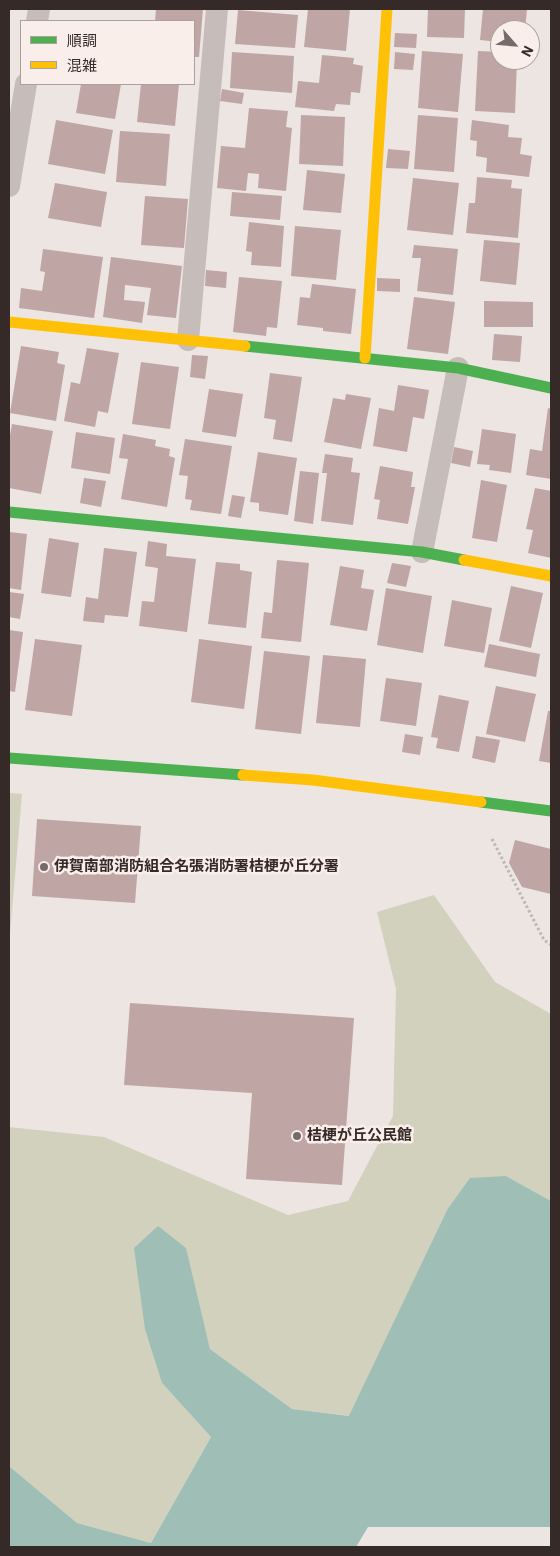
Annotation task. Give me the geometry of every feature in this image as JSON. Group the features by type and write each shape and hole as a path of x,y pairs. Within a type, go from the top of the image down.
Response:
{"street":[{"path":"188,340 216,9"},
{"path":"365,358 387,9"},
{"path":"9,186 14,117 26,85"},
{"path":"9,322 458,368 551,388"},
{"path":"422,552 458,368"},
{"path":"9,512 422,552 551,576"},
{"path":"9,758 313,780 551,811"}],"path":[{"path":"492,840 544,940 551,945"}],"green space":[{"path":"9,793 22,794 9,946"},
{"path":"434,895 495,982 551,1014 551,1201 506,1176 447,1210 350,1416 292,1409 210,1349 200,1311 134,1248 162,1383 211,1437 151,1543 77,1523 9,1466 9,1127 104,1137 288,1215 348,1201 393,1116 396,989 377,912"}],"water":[{"path":"506,1176 551,1201 551,1527 368,1527 356,1547 9,1547 9,1466 77,1523 151,1543 211,1437 162,1383 145,1329 134,1248 158,1226 186,1248 210,1349 292,1409 349,1416 447,1210 470,1178"}],"building":[{"path":"156,9 203,9 199,57 195,57 195,20 155,20"},
{"path":"308,9 350,9 346,51 304,47"},
{"path":"428,9 465,9 464,38 427,37"},
{"path":"483,9 527,9 526,20 490,20 490,41 480,40"},
{"path":"238,10 298,15 295,48 235,44"},
{"path":"395,33 417,34 416,48 394,47"},
{"path":"422,51 463,54 458,112 418,108"},
{"path":"478,51 490,52 490,70 517,70 515,113 475,111"},
{"path":"232,52 294,56 292,93 230,88"},
{"path":"395,52 415,54 413,70 394,69"},
{"path":"322,55 354,58 353,64 363,66 360,93 351,92 350,105 336,104 334,111 295,107 298,81 319,83"},
{"path":"81,85 121,85 115,119 76,113"},
{"path":"141,85 179,85 175,126 137,122"},
{"path":"222,89 244,93 242,104 220,101"},
{"path":"249,108 288,111 286,127 292,128 286,191 258,188 259,174 248,173 246,191 217,188 221,146 245,148"},
{"path":"301,115 345,117 343,166 299,164"},
{"path":"418,115 458,118 454,172 414,169"},
{"path":"56,120 113,130 105,174 48,164"},
{"path":"472,120 509,125 508,137 522,138 520,154 532,156 529,177 486,172 487,158 476,156 477,141 470,140"},
{"path":"120,131 170,134 166,186 116,182"},
{"path":"388,149 410,151 408,169 386,168"},
{"path":"307,170 345,174 341,213 303,210"},
{"path":"477,177 512,180 511,188 522,189 518,238 466,233 469,203 475,203"},
{"path":"413,178 459,183 453,235 407,230"},
{"path":"55,183 107,192 101,227 48,218"},
{"path":"232,192 282,196 280,220 230,216"},
{"path":"145,196 188,199 184,248 141,245"},
{"path":"249,222 284,226 281,267 251,265 252,252 246,251"},
{"path":"295,226 341,230 336,280 291,276"},
{"path":"484,240 520,243 516,285 480,281"},
{"path":"414,245 458,249 453,295 417,291 421,258 412,258"},
{"path":"43,249 103,257 94,318 19,308 21,288 42,291 45,272 40,271"},
{"path":"111,257 182,266 176,318 147,315 151,288 125,285 124,300 145,302 142,323 103,317"},
{"path":"206,270 227,272 226,288 205,286"},
{"path":"239,277 282,281 277,328 267,327 266,336 233,332"},
{"path":"377,278 400,279 400,292 377,291"},
{"path":"312,284 356,289 351,334 323,331 323,328 297,325 300,297 310,298"},
{"path":"414,297 455,302 448,354 407,349"},
{"path":"484,301 533,302 533,327 484,327"},
{"path":"494,334 522,336 520,362 492,360"},
{"path":"21,346 59,352 57,363 65,365 56,421 10,413"},
{"path":"87,348 119,353 108,413 98,411 95,427 64,421 71,382 80,384"},
{"path":"192,355 208,356 205,379 190,377"},
{"path":"141,362 179,367 170,429 132,424"},
{"path":"270,373 302,377 292,442 273,439 276,420 264,418"},
{"path":"398,385 429,390 424,419 413,417 407,452 373,446 379,408 394,411"},
{"path":"209,389 243,394 236,437 202,432"},
{"path":"346,394 371,398 361,449 324,442 333,398 345,400"},
{"path":"548,408 551,409 551,479 526,475 530,449 542,451"},
{"path":"12,424 53,431 41,494 9,488 9,441"},
{"path":"482,429 516,434 511,473 489,470 490,465 477,464"},
{"path":"76,432 115,438 110,474 71,468"},
{"path":"123,434 156,440 155,446 170,449 169,456 175,458 167,507 121,499 128,459 119,458"},
{"path":"185,439 232,446 221,514 190,510 192,500 185,499 188,476 179,475"},
{"path":"454,447 473,451 470,467 451,463"},
{"path":"258,452 297,458 288,515 259,511 259,503 250,502"},
{"path":"325,454 353,458 351,472 360,473 353,525 321,521 327,473 322,473"},
{"path":"380,466 413,472 411,487 415,487 408,524 377,519 380,500 374,499"},
{"path":"300,471 319,473 313,524 294,521"},
{"path":"84,478 106,481 101,507 80,503"},
{"path":"481,480 507,485 497,542 472,538"},
{"path":"535,488 551,491 551,558 528,553 533,530 526,529"},
{"path":"232,495 245,497 241,518 228,516"},
{"path":"9,532 27,534 21,590 9,588"},
{"path":"49,538 79,543 71,597 41,593"},
{"path":"148,541 167,544 166,556 196,559 187,632 139,626 142,601 154,602 158,568 145,566"},
{"path":"104,548 137,552 128,617 105,615 104,623 83,621 86,597 98,599"},
{"path":"277,560 309,563 301,642 261,638 264,612 272,613"},
{"path":"216,562 240,564 240,570 252,572 246,628 208,624"},
{"path":"392,563 411,566 406,587 387,583"},
{"path":"340,566 364,570 361,588 374,590 367,631 330,625"},
{"path":"511,586 543,593 531,648 499,641"},
{"path":"386,588 432,596 423,653 377,645"},
{"path":"9,592 24,594 20,619 9,617"},
{"path":"452,600 492,608 484,653 444,646"},
{"path":"9,630 23,632 15,692 9,691"},
{"path":"35,639 82,645 72,716 25,710"},
{"path":"199,639 252,646 244,709 191,702"},
{"path":"489,644 540,654 536,677 484,667"},
{"path":"264,651 310,656 301,734 255,729"},
{"path":"323,655 366,659 360,727 316,723"},
{"path":"386,678 422,683 416,726 380,721"},
{"path":"496,686 536,694 525,742 486,734"},
{"path":"439,695 469,701 459,752 436,748 438,738 431,737"},
{"path":"548,711 551,711 551,763 539,761"},
{"path":"405,734 423,737 420,755 402,752"},
{"path":"476,736 500,740 495,763 472,758"},
{"path":"37,819 141,826 135,903 32,896"},
{"path":"515,840 551,849 551,894 522,887 509,863"},
{"name":"桔梗が丘公民館","path":"130,1003 354,1018 342,1185 246,1179 252,1093 124,1085"}],"traffic: fast":[{"path":"245,346 458,368 551,388"},
{"path":"9,512 422,552 464,560"},
{"path":"9,758 243,775"},
{"path":"481,802 551,811"}],"traffic: slow":[{"path":"365,358 387,9"},
{"path":"9,322 245,346"},
{"path":"464,560 551,576"},
{"path":"243,775 313,780 481,802"}],"place":[{"name":"伊賀南部消防組合名張消防署桔梗が丘分署","path":"44,867"},
{"name":"桔梗が丘公民館","path":"297,1136"}]}
